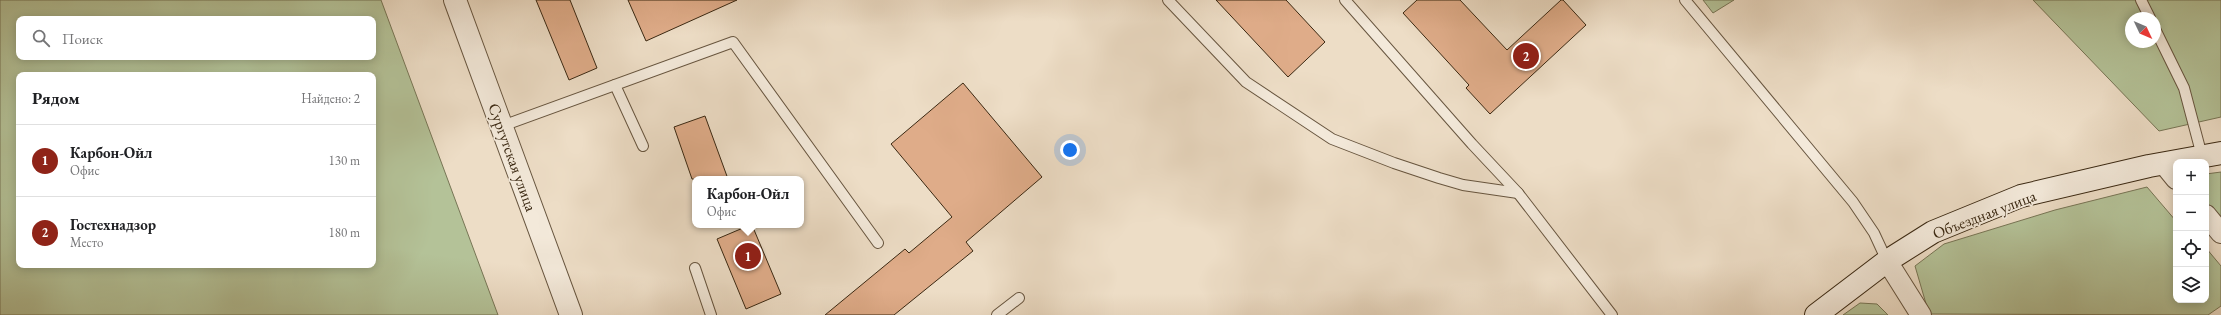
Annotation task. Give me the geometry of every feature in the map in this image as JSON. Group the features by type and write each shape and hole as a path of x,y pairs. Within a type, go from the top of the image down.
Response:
{"main road":[{"name":"Сургутская улица","path":"455,0 571,315"},
{"name":"Объездная улица","path":"1816,315 1828,303 1887,260 1933,232 2021,196 2170,171 2211,154"}],"street":[{"path":"2209,219 2221,233"},
{"path":"1887,260 1921,315"}],"lane":[{"path":"1168,0 1246,82 1332,139 1394,163 1439,178 1463,184 1518,193"},
{"path":"1345,0 1472,144 1518,193 1612,315"},
{"path":"1685,0 1853,202 1874,233 1887,260"},
{"path":"2141,0 2147,12"},
{"path":"2161,41 2184,88 2211,154"},
{"path":"502,126 733,42 878,243"},
{"path":"615,85 643,146"},
{"path":"695,268 711,315"},
{"path":"997,315 1019,298"}],"green space":[{"path":"0,0 381,0 498,315 0,315"},
{"path":"1703,0 1734,0 1713,13"},
{"path":"2033,0 2221,0 2221,117 2159,131"},
{"path":"2221,172 2221,221 2209,207 2209,174"},
{"path":"2147,187 2173,217 2173,303 2209,303 2209,252 2221,266 2221,306 2208,315 1929,314 1915,266 1944,244 2055,210"},
{"path":"1860,303 1877,304 1888,315 1843,315"}],"building":[{"path":"536,0 570,0 597,68 569,80"},
{"path":"628,0 737,0 646,41"},
{"path":"1216,0 1286,0 1325,42 1288,77"},
{"path":"1417,0 1460,0 1507,50 1561,0 1563,0 1586,25 1490,114 1466,88 1469,85 1403,13"},
{"path":"963,83 1042,177 966,242 973,251 894,315 825,315 905,249 909,253 952,217 891,144"},
{"path":"705,116 727,176 692,176 692,179 674,127"},
{"path":"743,228 753,228 781,294 746,309 717,239"}],"place":[{"name":"Гостехнадзор","path":"1526,56"},
{"name":"Карбон-Ойл","path":"748,256"}]}
